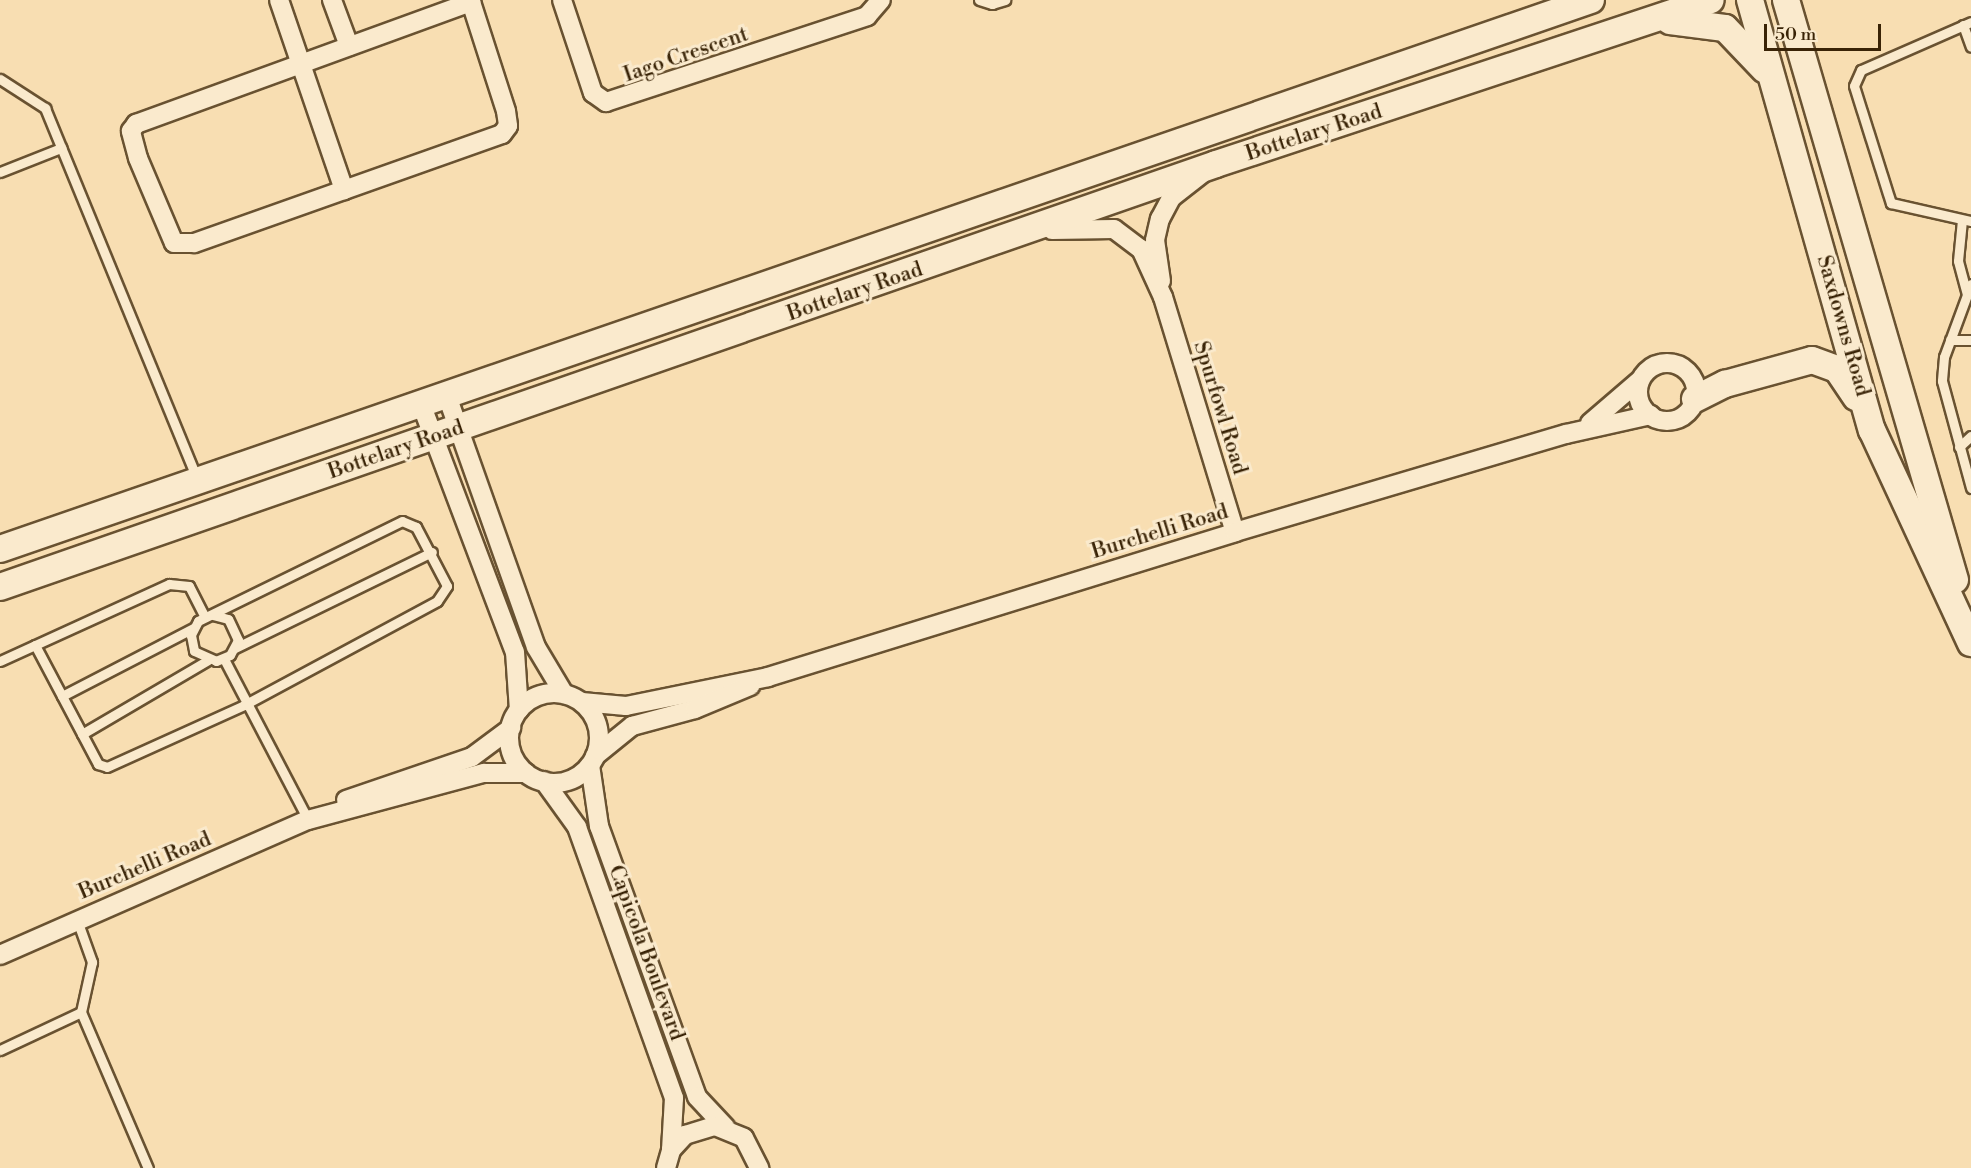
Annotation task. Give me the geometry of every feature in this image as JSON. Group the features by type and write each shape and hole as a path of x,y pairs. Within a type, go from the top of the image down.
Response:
{"main road":[{"name":"Bottelary Road","path":"0,549 420,401 1591,0"},
{"name":"Bottelary Road","path":"0,587 1026,234 1216,164 1711,0"},
{"name":"Saxdowns Road","path":"1750,0 1872,430 1970,643"},
{"name":"Saxdowns Road","path":"1786,0 1970,643"},
{"path":"1802,53 1805,0"},
{"path":"1652,21 1689,20 1725,28 1753,52 1774,84"},
{"path":"1695,399 1793,363 1822,362 1848,381 1872,430"}],"street":[{"path":"279,0 344,190"},
{"path":"332,0 349,46"},
{"name":"Iago Crescent","path":"562,0 593,93 606,102 867,16 881,0"},
{"path":"471,1 506,111 506,130 344,190 180,246 169,236 138,158 131,131 147,118 299,63 471,1"},
{"name":"Spurfowl Road","path":"1163,297 1155,240 1160,219 1172,198 1216,164"},
{"name":"Spurfowl Road","path":"1026,234 1073,226 1114,229 1141,249 1163,297 1234,532"},
{"path":"1672,363 1694,380 1695,399 1677,418 1651,416 1638,397 1640,380 1653,366 1672,363"},
{"name":"Burchelli Road","path":"1566,434 1607,412 1640,380"},
{"path":"446,393 536,647 564,694"},
{"path":"420,401 514,652 519,710"},
{"name":"Burchelli Road","path":"582,702 626,706 768,677 1234,532 1566,434 1651,416"},
{"name":"Burchelli Road","path":"593,761 632,726 695,709 768,677"},
{"path":"564,694 582,702 598,727 593,761 574,778 544,781 526,773 514,757 510,728 519,710 535,698 564,694"},
{"name":"Burchelli Road","path":"308,820 330,805 472,757 510,728"},
{"name":"Capicola Boulevard","path":"593,761 599,826 697,1097 726,1128 751,1146 759,1168"},
{"name":"Burchelli Road","path":"0,955 308,820 484,772 526,773"},
{"name":"Capicola Boulevard","path":"544,781 577,827 674,1098 666,1161"},
{"path":"666,1161 695,1130 726,1128"}],"lane":[{"path":"979,0 992,4 1005,0"},
{"path":"1967,295 1958,261 1966,220 1891,203 1854,86 1861,70 1967,23 1971,47"},
{"path":"0,79 45,108 198,481"},
{"path":"0,172 61,148"},
{"path":"1971,284 1950,340 1942,381 1971,488"},
{"path":"1950,340 1971,340"},
{"path":"1959,447 1971,436"},
{"path":"35,645 82,734 99,765 107,767 244,705 437,601 447,586 432,552 416,527 402,521 208,616 193,628 62,696"},
{"path":"82,734 208,660 224,659 235,648 432,552"},
{"path":"0,661 169,584 189,586 208,616 234,625 235,648"},
{"path":"193,628 194,651 208,660"},
{"path":"224,659 244,705 308,820"},
{"path":"77,920 92,962 81,1012 148,1168"},
{"path":"0,1050 81,1012"}]}
